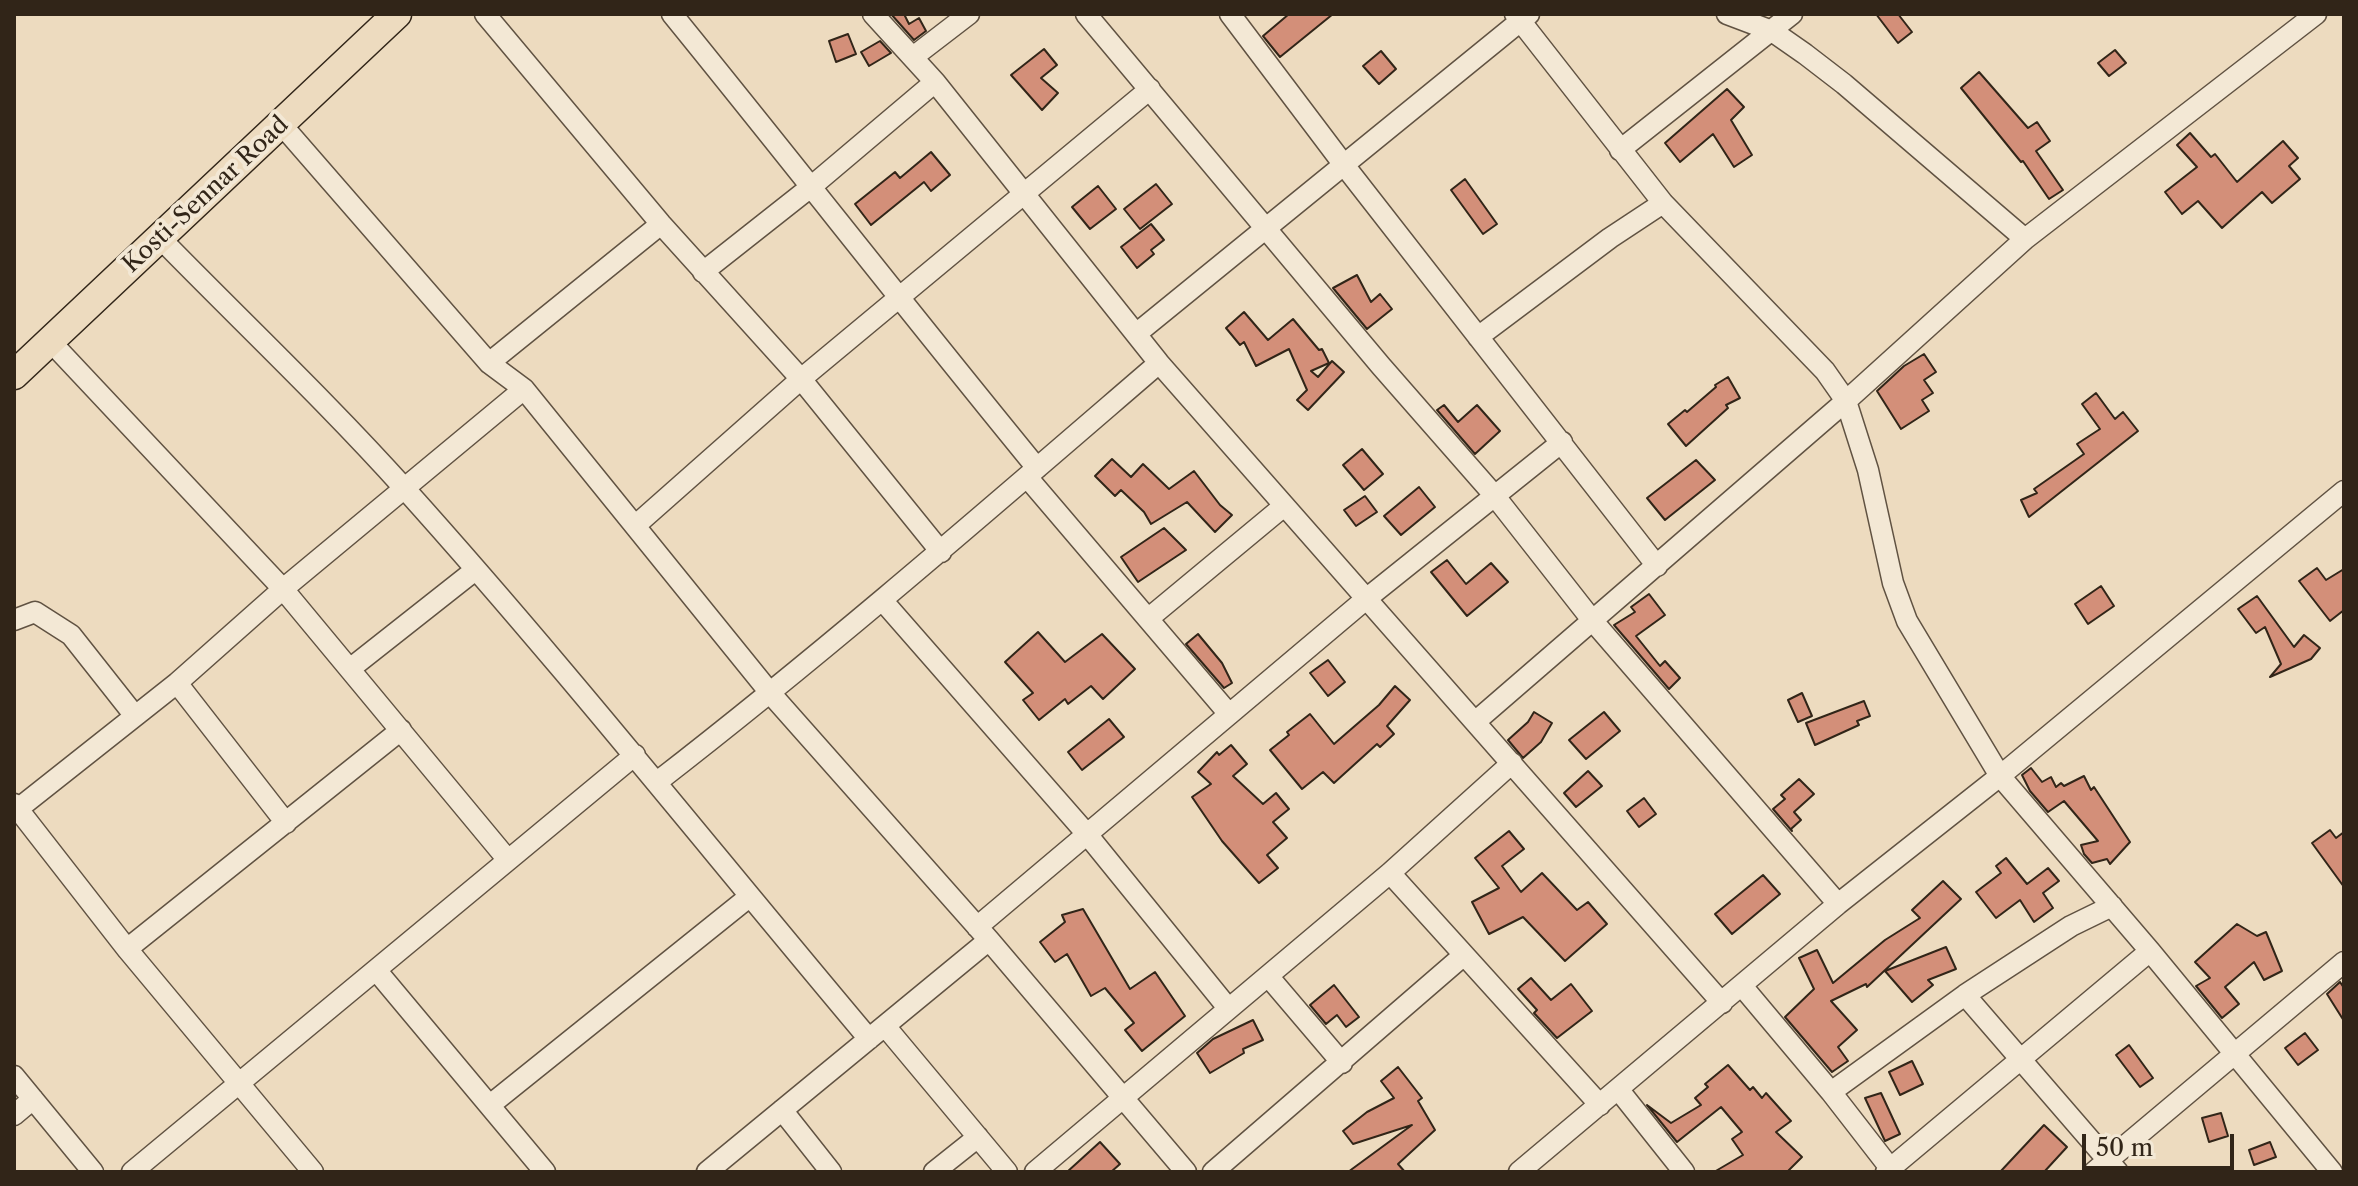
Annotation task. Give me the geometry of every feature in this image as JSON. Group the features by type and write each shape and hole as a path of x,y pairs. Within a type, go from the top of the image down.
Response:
{"highway":[{"name":"Kosti-Sennar Road","path":"14,375 397,14"}],"street":[{"path":"485,14 661,224 801,379 941,552"},
{"path":"672,14 812,186 1032,472 1229,714"},
{"path":"873,14 935,82 1159,363 1722,1003"},
{"path":"913,57 969,14"},
{"path":"1086,14 1381,366 1494,495 1592,620 1838,904"},
{"path":"1230,14 1657,566"},
{"path":"1727,14 1772,31 1844,84 2025,239"},
{"path":"1620,150 1792,14"},
{"path":"1475,722 1846,401 2025,239 2316,14"},
{"path":"1136,334 1522,16 1620,150 1663,203 1825,371 1846,401 1868,470 1893,583 1907,621 2000,776 2150,951 2332,1172"},
{"path":"703,272 812,186 935,82"},
{"path":"636,525 801,379 1150,89"},
{"path":"281,124 489,363 524,389 771,694 983,934 1186,1172"},
{"path":"1478,337 1610,238 1663,203"},
{"path":"489,363 661,224"},
{"path":"160,238 404,488 635,755 749,897 978,1137 1007,1172"},
{"path":"50,341 283,589 508,860"},
{"path":"657,782 771,694 1159,363"},
{"path":"313,1172 15,809 177,683 283,589 524,389"},
{"path":"707,1172 877,1032 1086,833 1366,599 1562,442"},
{"path":"1519,1172 1838,904 2000,776 2344,491"},
{"path":"1149,618 1284,506"},
{"path":"351,668 474,571"},
{"path":"882,600 1086,833 1228,1008"},
{"path":"14,620 35,612 71,635 135,716"},
{"path":"177,683 286,823"},
{"path":"127,949 401,730"},
{"path":"132,1172 635,755"},
{"path":"1035,1172 1390,873 1512,763"},
{"path":"1390,873 1600,1105"},
{"path":"490,1105 749,897"},
{"path":"1831,1092 1965,995 2071,926 2112,906"},
{"path":"1742,986 1831,1092 1888,1170 2150,951"},
{"path":"1213,1172 1464,955"},
{"path":"1965,995 2021,1059 2107,1168 2234,1054 2344,962"},
{"path":"376,970 545,1172"},
{"path":"1268,976 1342,1063"},
{"path":"14,1076 93,1172"},
{"path":"1618,1089 1684,1172"},
{"path":"14,1115 33,1099"},
{"path":"782,1110 831,1172"},
{"path":"934,1172 978,1137"}],"building":[{"path":"891,14 904,14 909,24 919,18 926,31 914,40"},
{"path":"1289,14 1333,14 1280,57 1263,36"},
{"path":"1876,14 1898,14 1912,32 1898,43"},
{"path":"848,34 856,54 836,62 829,41"},
{"path":"880,41 891,53 869,66 861,52"},
{"path":"1044,49 1057,65 1041,78 1058,93 1042,110 1011,75"},
{"path":"2115,50 2126,63 2109,76 2098,63"},
{"path":"1381,51 1396,69 1379,84 1363,66"},
{"path":"1979,72 2028,128 2037,122 2050,141 2036,151 2063,190 2049,199 2023,161 1961,88"},
{"path":"1727,89 1744,107 1731,120 1752,155 1734,167 1713,134 1680,162 1665,143"},
{"path":"2190,133 2211,157 2215,154 2237,182 2283,141 2298,158 2289,166 2300,179 2272,203 2262,192 2222,228 2198,201 2182,214 2165,192 2197,167 2177,145"},
{"path":"931,152 950,175 931,191 924,182 871,225 855,204 895,172 900,178"},
{"path":"1465,179 1497,224 1483,234 1451,190"},
{"path":"1156,184 1172,204 1140,229 1124,209"},
{"path":"1098,186 1116,209 1090,229 1072,207"},
{"path":"1151,224 1164,240 1151,250 1154,254 1137,268 1121,247"},
{"path":"1357,275 1371,302 1380,294 1392,309 1367,329 1333,288"},
{"path":"1244,312 1268,340 1293,319 1319,350 1322,349 1329,363 1311,371 1318,377 1332,361 1344,372 1308,410 1297,400 1307,390 1289,349 1256,366 1244,342 1240,345 1226,328"},
{"path":"1924,354 1936,372 1924,380 1933,393 1922,400 1929,411 1901,429 1877,391 1904,366"},
{"path":"1728,377 1740,398 1726,405 1728,408 1686,446 1668,424"},
{"path":"2096,393 2115,419 2123,412 2138,431 2029,517 2021,500 2037,493 2034,489 2084,454 2077,444 2100,429 2082,404"},
{"path":"1444,405 1458,422 1477,405 1500,431 1475,454 1437,410"},
{"path":"1362,449 1383,474 1364,490 1343,465"},
{"path":"1112,459 1131,477 1143,464 1169,489 1194,471 1220,505 1232,515 1215,532 1187,502 1151,524 1144,512 1121,490 1115,496 1095,476"},
{"path":"1696,460 1715,480 1665,520 1647,498"},
{"path":"1419,487 1435,507 1401,535 1384,516"},
{"path":"1365,496 1377,512 1356,526 1344,510"},
{"path":"1164,528 1186,550 1138,582 1121,557"},
{"path":"1447,560 1466,584 1491,563 1508,582 1467,616 1431,572"},
{"path":"2317,568 2326,580 2344,569 2344,610 2330,621 2299,581"},
{"path":"2101,586 2114,606 2088,624 2075,604"},
{"path":"1649,594 1665,615 1636,636 1660,666 1665,661 1680,678 1669,689 1614,625 1635,612 1631,607"},
{"path":"2257,596 2294,647 2304,635 2320,648 2311,659 2270,677 2281,664 2265,627 2256,633 2238,609"},
{"path":"1038,632 1065,662 1102,634 1135,669 1103,699 1091,686 1068,704 1065,699 1039,720 1023,700 1033,693 1005,662"},
{"path":"1198,634 1222,663 1232,683 1224,688 1186,644"},
{"path":"1328,660 1345,682 1328,696 1310,673"},
{"path":"1395,686 1410,700 1387,726 1394,734 1380,747 1377,744 1334,783 1323,772 1302,789 1270,750 1310,714 1334,744 1379,705"},
{"path":"1802,693 1812,716 1798,722 1788,700"},
{"path":"1864,701 1870,716 1857,721 1859,725 1815,745 1806,723"},
{"path":"1534,712 1552,723 1541,742 1523,758 1508,740 1528,722"},
{"path":"1604,712 1620,731 1586,759 1569,740"},
{"path":"1109,719 1124,737 1082,770 1068,752"},
{"path":"1231,745 1247,764 1233,776 1263,804 1276,793 1289,809 1273,822 1287,838 1267,855 1278,868 1259,883 1222,841 1192,797 1211,784 1198,772 1217,752 1219,755"},
{"path":"2031,768 2042,782 2051,777 2056,787 2084,776 2091,790 2094,787 2130,842 2110,864 2107,859 2092,863 2084,854 2081,845 2098,841 2064,801 2048,812 2030,791 2022,775"},
{"path":"1588,771 1602,786 1576,807 1564,793"},
{"path":"1799,779 1814,794 1794,812 1801,820 1792,831 1773,809 1785,799 1781,795"},
{"path":"1644,798 1656,814 1639,827 1627,811"},
{"path":"2330,830 2336,838 2344,832 2344,887 2312,843"},
{"path":"1509,831 1524,849 1502,866 1521,892 1542,873 1577,910 1588,902 1607,924 1565,961 1523,917 1489,934 1472,902 1499,888 1475,858"},
{"path":"2006,858 2027,884 2048,868 2059,881 2043,893 2053,908 2034,922 2020,900 1996,918 1976,892 2001,873 1996,866"},
{"path":"1763,875 1780,894 1732,934 1715,914"},
{"path":"1943,881 1961,899 1867,987 1866,984 1831,1001 1857,1030 1838,1047 1848,1061 1832,1072 1785,1017 1814,989 1799,958 1817,950 1833,983 1885,940 1920,918 1912,910"},
{"path":"1083,909 1130,989 1155,972 1185,1016 1142,1051 1125,1030 1134,1023 1105,988 1091,996 1067,954 1055,962 1040,942 1065,922 1062,915"},
{"path":"2237,924 2257,936 2266,932 2282,971 2264,980 2254,962 2225,987 2239,1004 2222,1018 2196,986 2210,978 2195,962"},
{"path":"1946,947 1956,969 1928,980 1933,985 1912,1002 1885,971"},
{"path":"1531,978 1551,1000 1571,984 1592,1011 1557,1038 1534,1013 1537,1010 1518,989"},
{"path":"2340,982 2344,988 2344,1021 2327,994"},
{"path":"1334,985 1359,1017 1346,1027 1337,1015 1326,1024 1310,1005"},
{"path":"1253,1020 1263,1040 1243,1049 1244,1053 1210,1073 1197,1053 1213,1039"},
{"path":"2305,1033 2318,1050 2298,1065 2285,1048"},
{"path":"2129,1045 2153,1078 2140,1087 2116,1055"},
{"path":"1912,1061 1923,1084 1900,1095 1889,1072"},
{"path":"1728,1065 1750,1090 1753,1087 1762,1098 1766,1093 1791,1121 1776,1132 1802,1157 1787,1172 1714,1172 1743,1155 1732,1139 1742,1132 1721,1107 1677,1142 1647,1105 1671,1123 1701,1105 1695,1098 1708,1087 1705,1084"},
{"path":"1398,1067 1422,1098 1418,1101 1435,1130 1398,1164 1405,1172 1348,1172 1412,1125 1353,1144 1343,1131 1367,1112 1394,1098 1381,1081"},
{"path":"1881,1093 1900,1134 1885,1141 1865,1098"},
{"path":"2221,1113 2228,1136 2209,1142 2202,1118"},
{"path":"2044,1125 2067,1147 2044,1172 2000,1172"},
{"path":"1100,1142 1120,1164 1111,1172 1067,1172"},
{"path":"2270,1142 2276,1157 2254,1165 2249,1150"}]}
